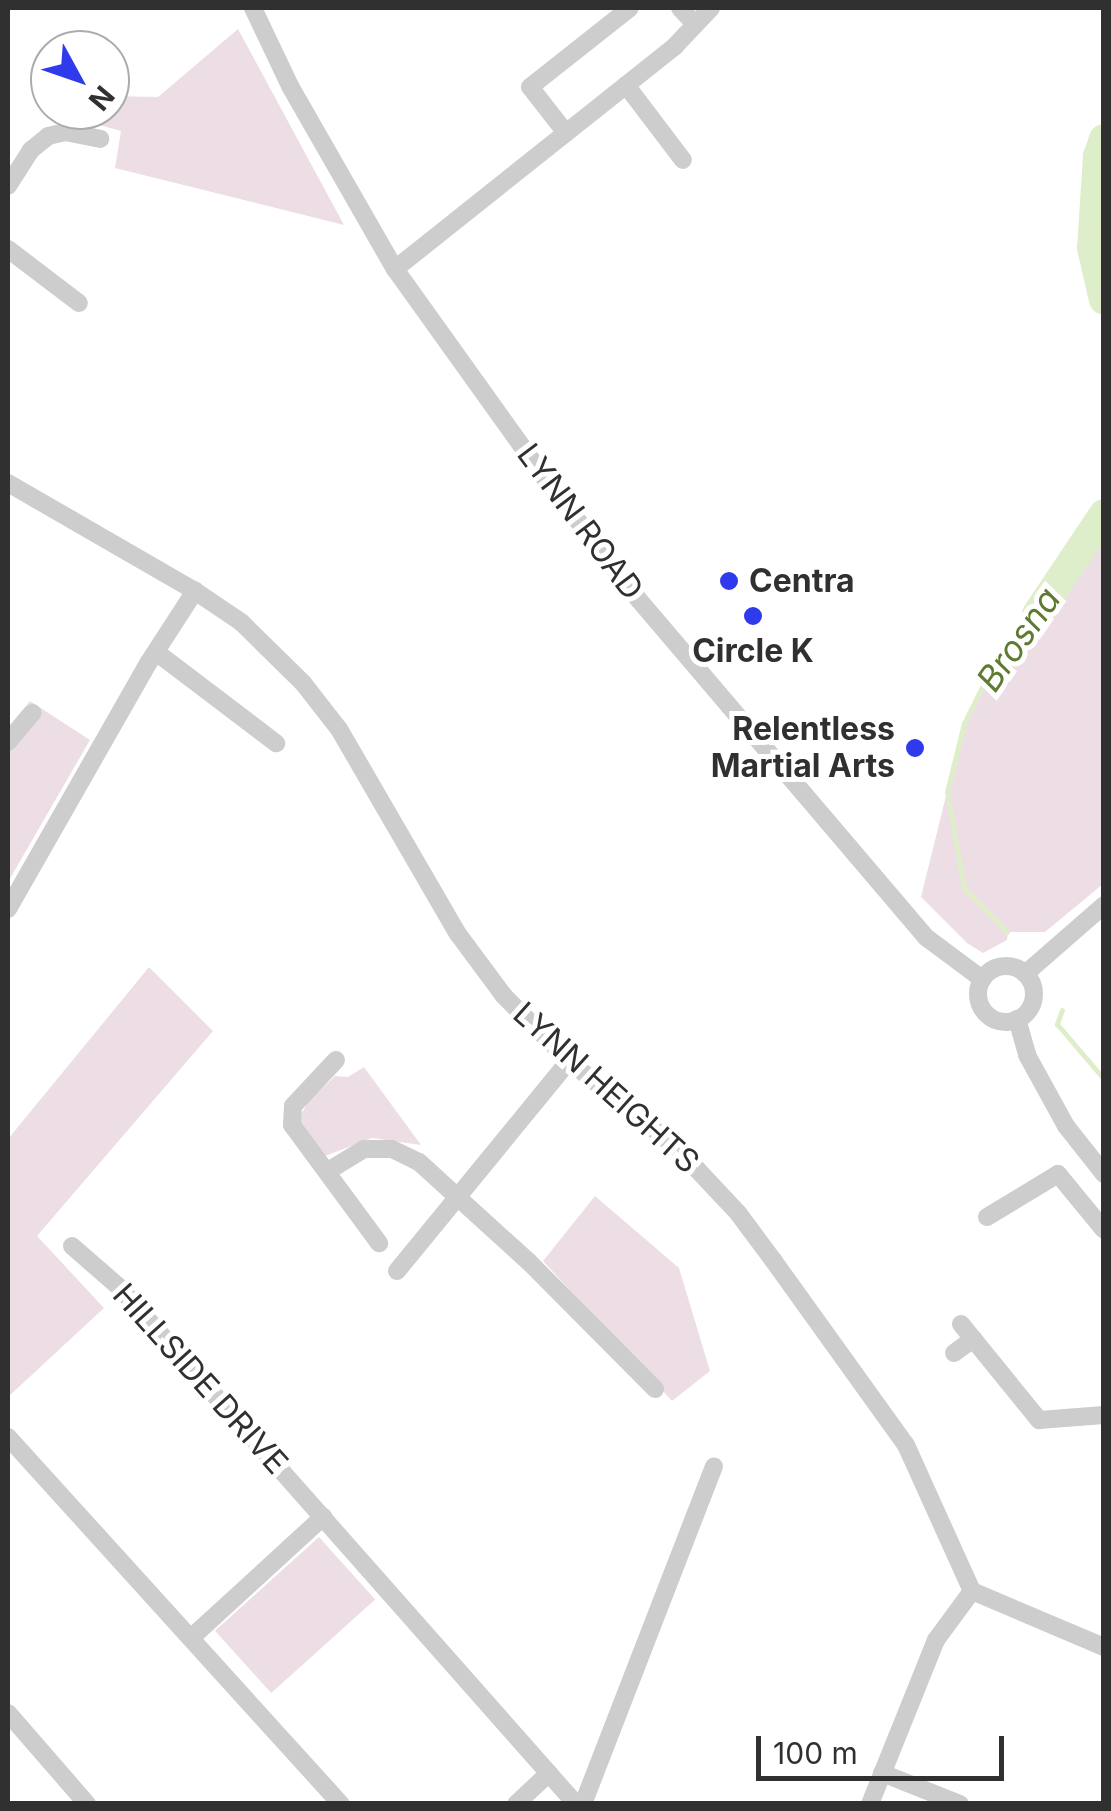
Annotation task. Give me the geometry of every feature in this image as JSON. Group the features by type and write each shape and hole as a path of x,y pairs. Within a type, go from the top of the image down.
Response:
{"street":[{"name":"LYNN ROAD","path":"253,8 290,86 396,268 639,600 927,938 982,979"},
{"path":"566,133 530,86 630,8"},
{"path":"680,8 696,24"},
{"path":"396,268 626,85 710,8"},
{"path":"626,85 683,160"},
{"path":"8,186 31,150 48,136 64,132 100,139"},
{"path":"8,249 79,303"},
{"name":"LYNN HEIGHTS","path":"8,483 195,591 241,622 304,682 339,728 458,934 528,1024 676,1148 738,1213 906,1445 972,1591"},
{"path":"8,909 195,591"},
{"path":"156,652 276,743"},
{"path":"8,742 32,713"},
{"path":"1025,974 1104,905"},
{"path":"1003,966 1025,974 1034,996 1029,1009 1017,1020 1000,1022 987,1015 978,994 982,979 1003,966"},
{"path":"1017,1020 1027,1055 1066,1126 1104,1174"},
{"path":"336,1060 294,1106 292,1125 379,1243"},
{"path":"397,1271 569,1061"},
{"path":"328,1172 364,1150 392,1149 418,1162 461,1197 655,1390"},
{"path":"988,1217 1058,1174 1104,1230"},
{"name":"HILLSIDE DRIVE","path":"72,1246 119,1287 579,1804 714,1466"},
{"path":"954,1353 967,1332 1039,1420 1104,1415"},
{"path":"8,1437 341,1804"},
{"path":"192,1637 323,1517"},
{"path":"870,1804 936,1640 972,1591 1104,1647"},
{"path":"8,1713 87,1804"},
{"path":"516,1804 549,1773"},
{"path":"882,1773 960,1804"}],"shaded area":[{"path":"238,29 344,225 115,168 121,131 117,130 130,130 130,96 158,97"},
{"path":"1103,139 1103,300 1092,248 1098,156"},
{"path":"1103,514 1103,884 1045,932 1008,932 1007,940 983,953 967,943 921,897 964,723 993,665 1037,614"},
{"path":"30,701 90,740 8,882 8,727"},
{"path":"149,967 213,1031 37,1236 104,1308 8,1397 8,1139"},
{"path":"364,1067 421,1145 372,1138 325,1156 298,1120 308,1102 335,1076 348,1077"},
{"path":"595,1196 679,1268 710,1371 672,1401 543,1261"},
{"path":"319,1537 375,1599 271,1693 215,1631"}],"waterway":[{"name":"Brosna","path":"1104,139 1098,156 1092,248 1104,300"},
{"name":"Brosna","path":"1037,614 1104,514"},
{"name":"Brosna","path":"1007,932 964,888 947,792 964,723 993,665 1037,614"},
{"name":"Brosna","path":"1062,1010 1057,1024 1104,1079"}],"place":[{"name":"Centra","path":"729,581"},
{"name":"Circle K","path":"753,616"},
{"name":"Relentless Martial Arts","path":"915,748"}]}
